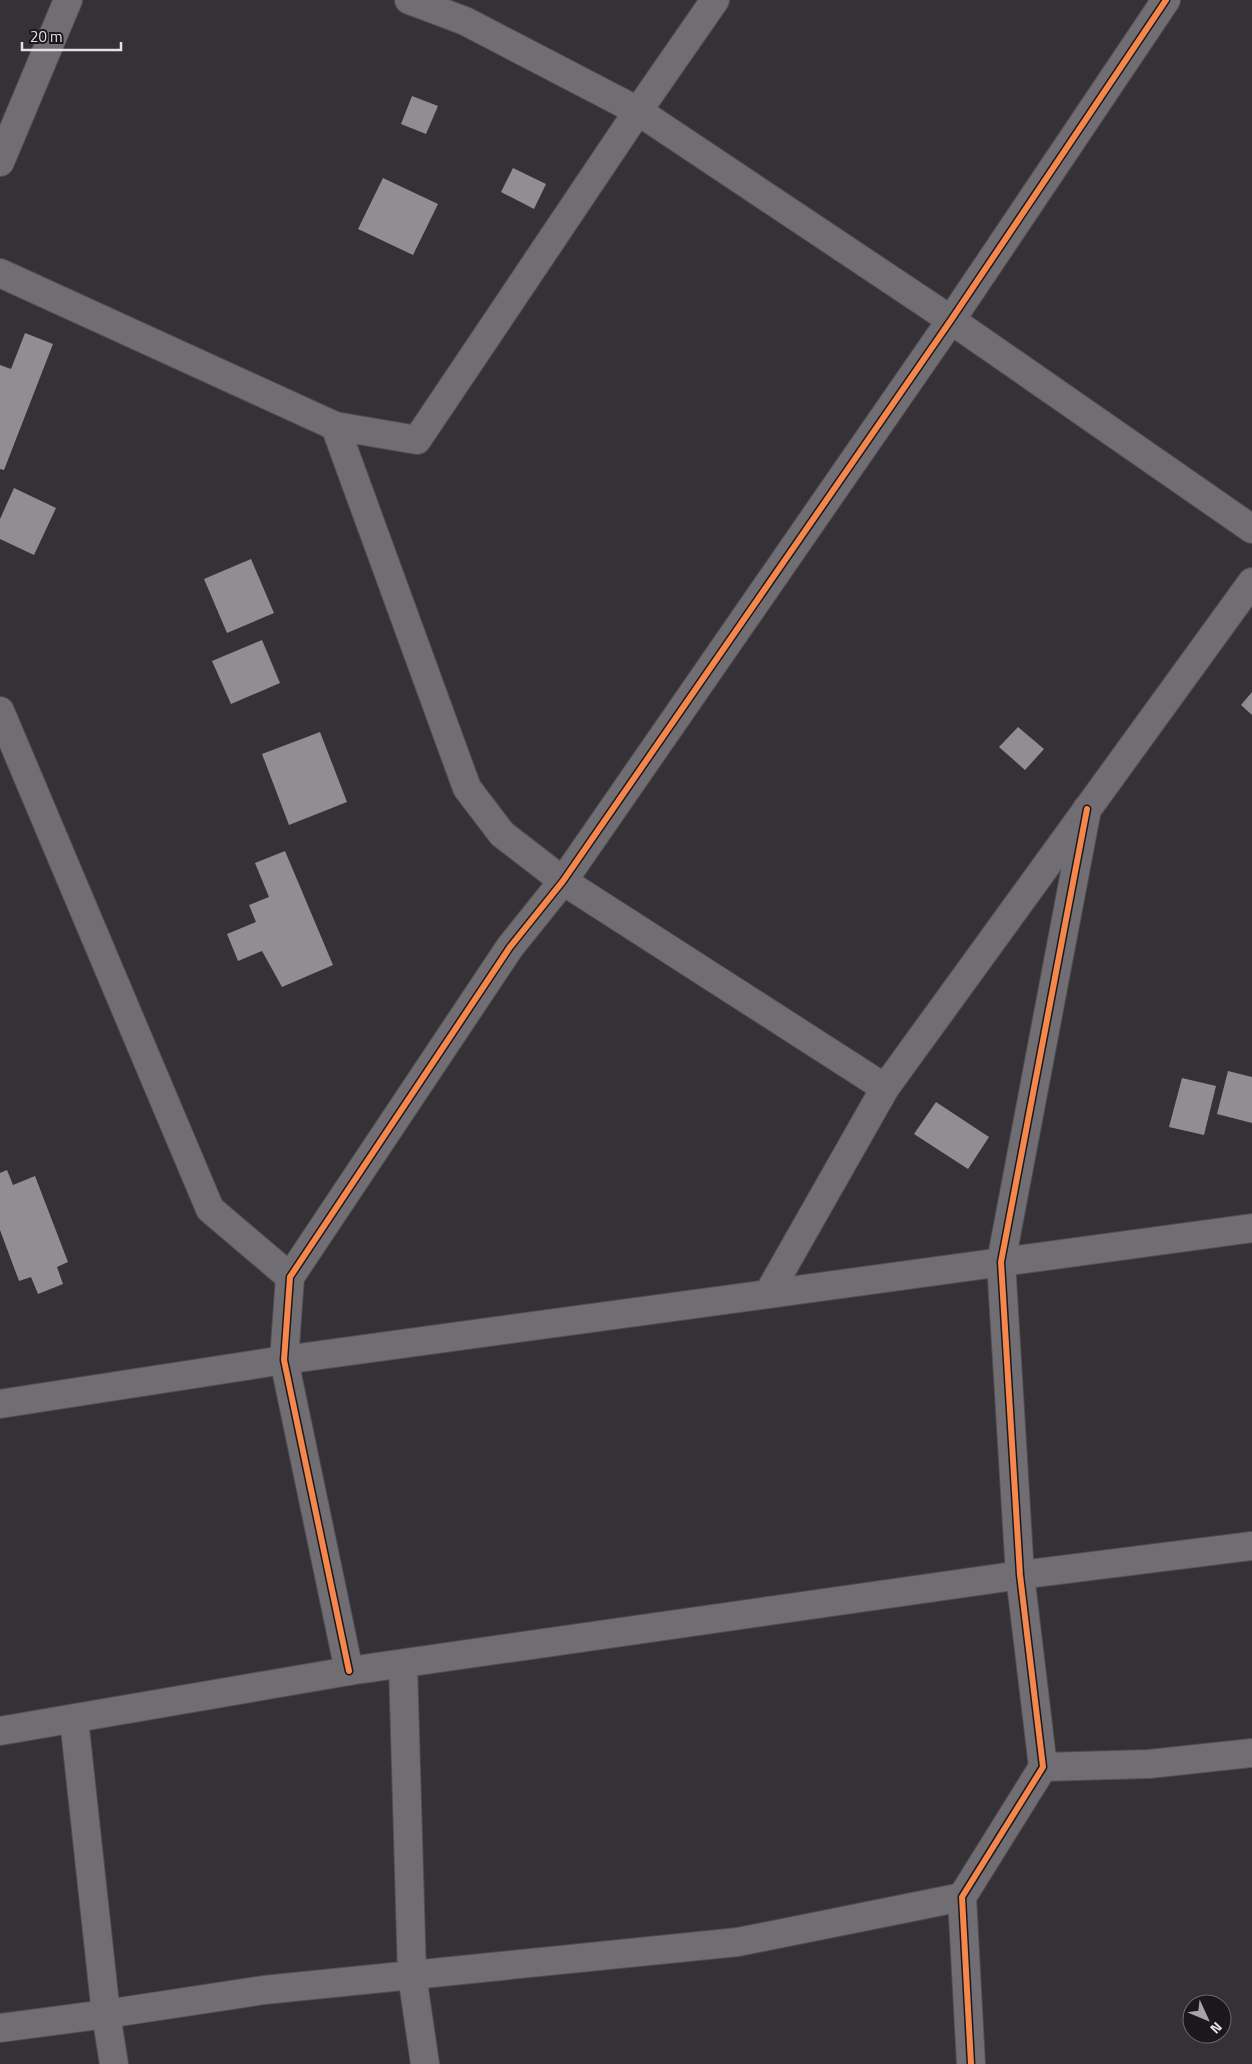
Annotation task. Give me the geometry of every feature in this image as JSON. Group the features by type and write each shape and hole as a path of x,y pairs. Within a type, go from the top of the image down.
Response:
{"street":[{"path":"0,162 68,0"},
{"path":"409,0 469,11 638,111 951,320 1252,529"},
{"path":"0,273 335,426 417,440 638,111 715,0"},
{"path":"349,1671 284,1360 290,1277 510,947 564,881 951,320 1166,0"},
{"path":"335,426 467,788 502,834 564,881 885,1088"},
{"path":"768,1294 885,1088 1252,582"},
{"path":"0,711 210,1209 290,1277"},
{"path":"971,2064 962,1897 1043,1767 1020,1575 1001,1262 1087,809"},
{"path":"0,1404 284,1360 1252,1228"},
{"path":"0,1731 349,1671 1020,1575 1252,1546"},
{"path":"403,1664 412,1976 425,2064"},
{"path":"74,1719 106,2014 114,2064"},
{"path":"1043,1767 1149,1764 1252,1753"},
{"path":"0,2028 264,1990 738,1942 962,1897"}],"building":[{"path":"412,96 438,106 426,134 401,124"},
{"path":"513,168 546,184 534,209 501,192"},
{"path":"383,178 438,204 413,255 358,229"},
{"path":"25,333 53,344 4,470 0,469 0,365 11,369"},
{"path":"14,488 56,508 34,555 0,539 0,519"},
{"path":"251,559 274,613 227,633 204,579"},
{"path":"262,640 280,683 231,704 212,661"},
{"path":"1252,692 1252,715 1241,705"},
{"path":"1018,727 1044,749 1025,770 999,747"},
{"path":"320,732 347,802 289,825 262,754"},
{"path":"285,851 333,965 282,987 262,951 238,961 227,934 256,922 249,905 269,897 255,863"},
{"path":"1228,1071 1252,1077 1252,1123 1217,1114"},
{"path":"1182,1078 1216,1086 1204,1135 1169,1127"},
{"path":"936,1102 989,1137 968,1169 914,1134"},
{"path":"7,1170 13,1185 35,1176 68,1262 57,1267 63,1284 38,1294 31,1277 19,1281 0,1230 0,1173"}],"cycle path":[{"path":"349,1671 284,1360 290,1277 510,947 563,881 951,320 1166,0"},
{"path":"971,2064 962,1897 1043,1767 1020,1575 1001,1262 1087,809"}]}
